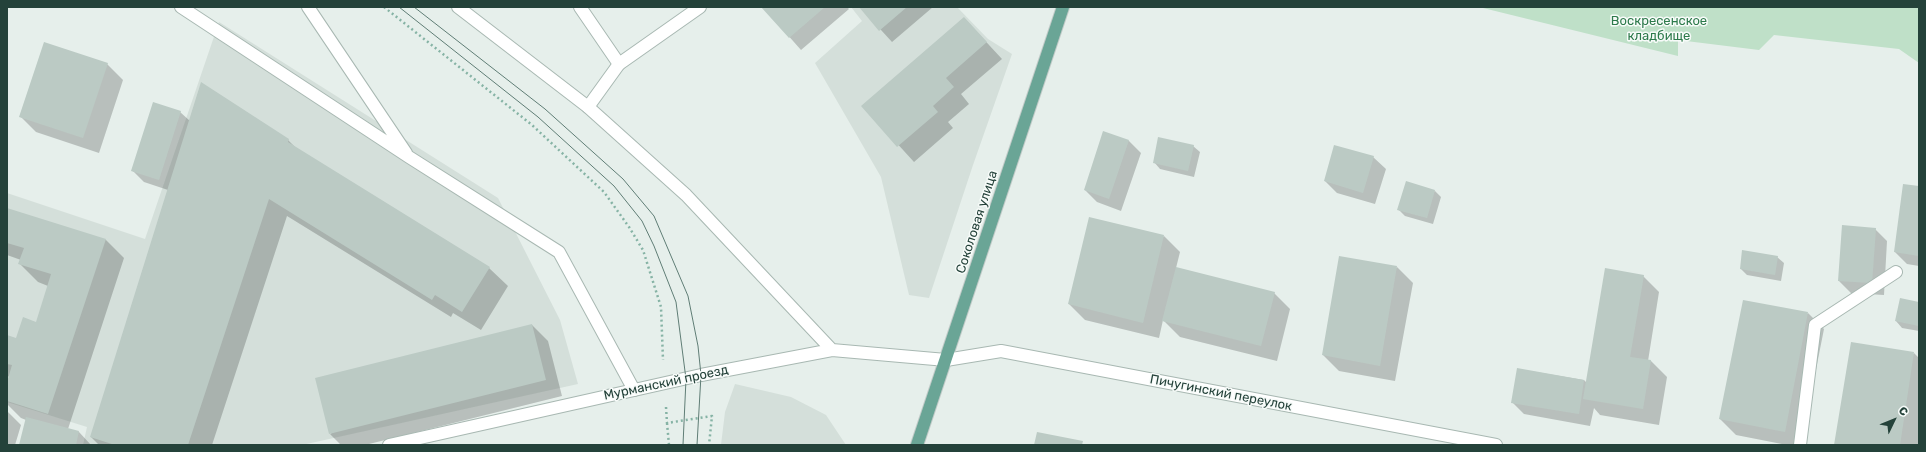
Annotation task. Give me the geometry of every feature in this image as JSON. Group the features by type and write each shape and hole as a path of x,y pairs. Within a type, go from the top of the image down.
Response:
{"main road":[{"name":"Соколовая улица","path":"917,445 1063,7"}],"street":[{"path":"181,7 409,157 559,252 634,390"},
{"path":"308,7 409,157"},
{"path":"458,7 588,107 686,195 832,350"},
{"path":"580,7 619,64"},
{"path":"588,107 619,64 700,7"},
{"path":"1800,445 1815,325 1896,272"},
{"name":"Мурманский проезд","path":"389,445 664,383 832,350 946,360"},
{"name":"Пичугинский переулок","path":"946,360 1001,351 1496,445"}],"path":[{"path":"384,7 532,125 604,192 643,250 661,307 668,445"},
{"path":"667,423 712,416 709,445"}],"shaded area":[{"path":"851,7 957,7 988,39 1012,54 929,298 909,295 881,177 815,63 862,21"},
{"path":"219,22 498,198 560,320 578,384 302,445 83,445 87,427 7,402 7,193 145,239"},
{"path":"735,384 791,397 826,415 846,445 721,445 725,412"}],"green space":[{"name":"Воскресенское кладбище","path":"1479,7 1919,7 1919,63 1899,49 1774,35 1759,50 1678,40 1678,56"}],"building":[{"path":"761,7 825,7 789,38"},
{"path":"859,7 907,7 879,31"},
{"path":"964,17 987,42 946,78 954,87 933,106 938,112 897,147 861,106"},
{"path":"44,42 108,63 83,138 19,117"},
{"path":"201,82 289,139 288,142 490,267 462,312 435,295 432,300 269,199 188,445 115,445 90,437"},
{"path":"153,102 181,111 159,180 131,171"},
{"path":"1103,131 1129,140 1109,199 1084,190"},
{"path":"1158,137 1194,145 1188,171 1153,163"},
{"path":"1334,145 1374,156 1363,193 1324,181"},
{"path":"1406,181 1435,190 1427,218 1397,210"},
{"path":"1903,184 1919,186 1919,256 1894,252"},
{"path":"7,208 106,239 48,414 7,401 7,382 12,365 7,364 7,335 16,338 23,317 36,322 51,274 18,264 24,248 7,243"},
{"path":"1089,217 1164,235 1143,323 1068,304"},
{"path":"1842,225 1876,228 1872,283 1838,281"},
{"path":"1742,250 1778,256 1775,275 1740,269"},
{"path":"1339,256 1397,266 1380,366 1322,355"},
{"path":"1176,267 1275,292 1261,346 1162,321"},
{"path":"1605,268 1644,275 1630,357 1651,360 1643,409 1583,399"},
{"path":"1900,298 1919,302 1919,326 1895,321"},
{"path":"1743,300 1808,312 1785,432 1719,419"},
{"path":"532,324 546,380 329,434 315,378"},
{"path":"1851,342 1914,352 1900,445 1834,445"},
{"path":"1517,368 1584,380 1579,414 1511,403"},
{"path":"26,417 79,431 76,445 19,445"},
{"path":"1037,432 1083,441 1082,445 1034,445"}],"tram line":[{"path":"399,7 538,117 614,186 642,221 654,246 676,302 686,379 683,445"},
{"path":"414,7 545,109 623,179 654,216 688,296 698,346 701,375 697,445"}]}
